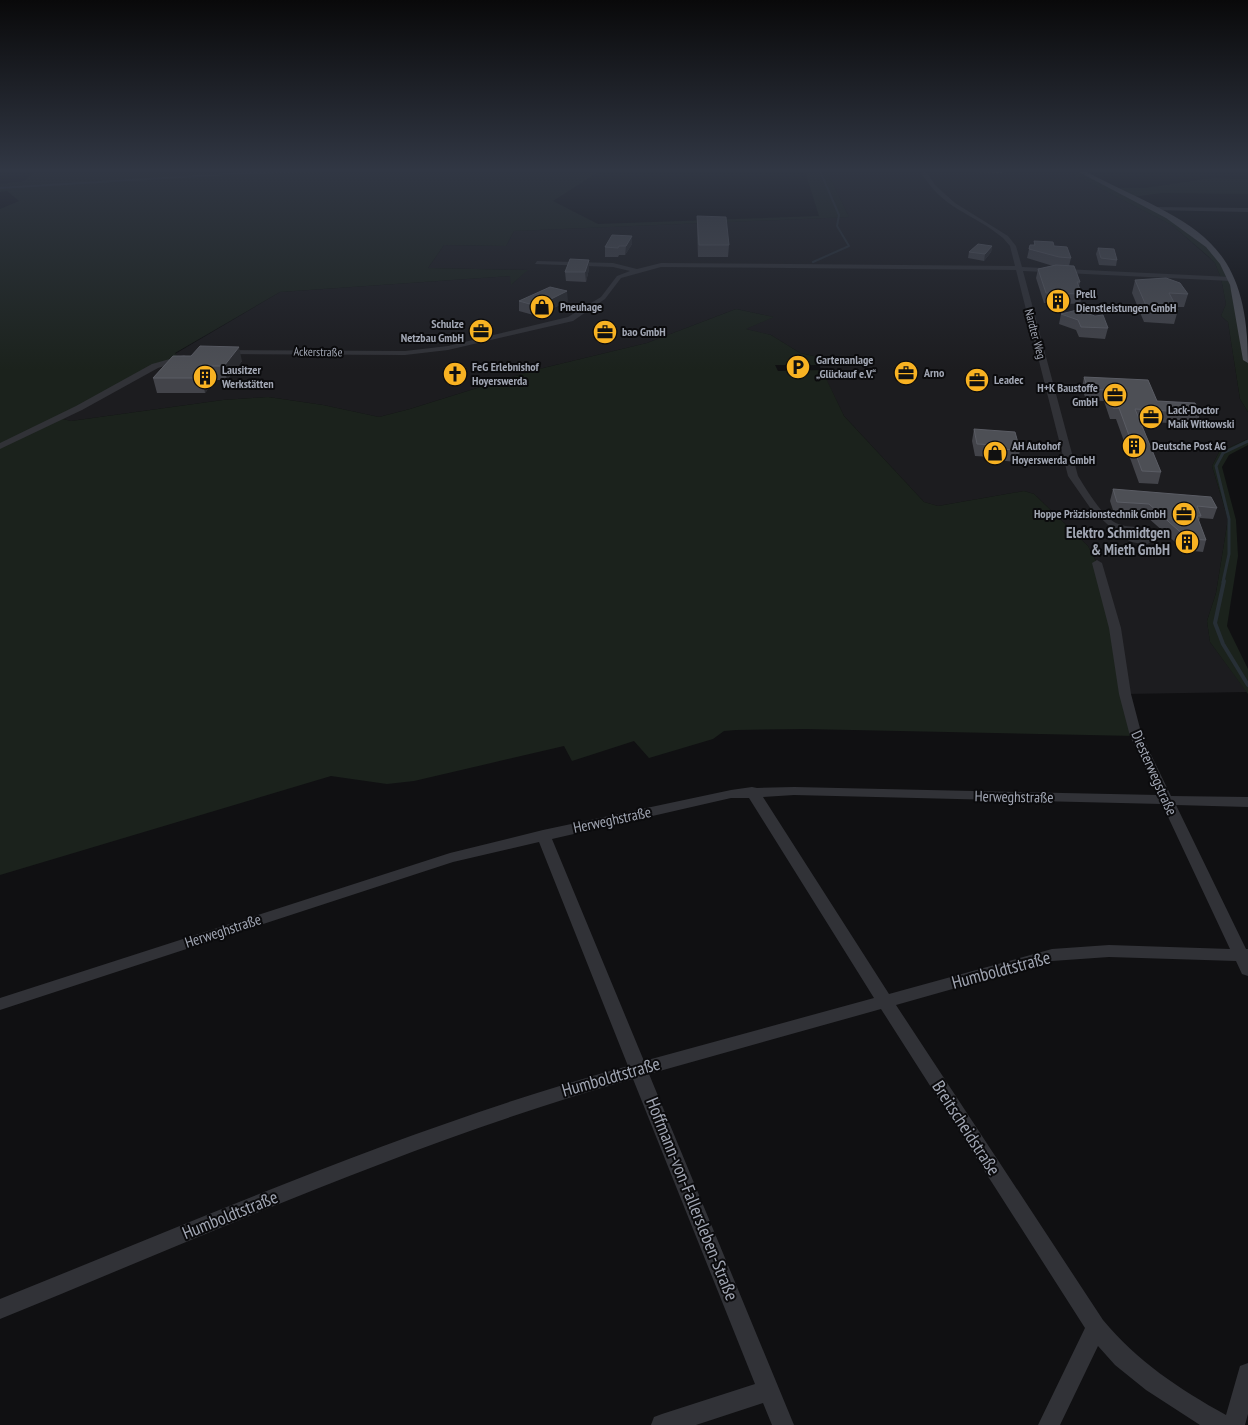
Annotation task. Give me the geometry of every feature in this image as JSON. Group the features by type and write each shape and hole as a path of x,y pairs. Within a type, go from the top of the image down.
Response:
{"main road":[{"path":"1200,238 1223,262 1231,279 1248,360"}],"street":[{"name":"Nardter Weg","path":"1006,238 1013,246 1017,268 1073,476 1086,498 1113,525"},
{"name":"Ackerstraße","path":"536,263 613,265 634,270"},
{"name":"Ackerstraße","path":"215,352 405,353 448,348 570,319 603,298 619,277 634,270 673,264 1017,268 1231,279"},
{"path":"0,446 79,408 154,366 195,355"},
{"name":"Diesterwegstraße","path":"1097,563 1115,628 1125,694 1136,736 1165,800 1246,960"},
{"name":"Herweghstraße","path":"0,1004 411,870 543,835 731,794 752,792 1248,802"},
{"name":"Breitscheidstraße","path":"752,792 885,1002 1096,1327 1109,1344 1143,1375 1165,1392 1222,1425"},
{"name":"Hoffmann-von-Fallersleben-Straße","path":"543,835 783,1425"},
{"name":"Humboldtstraße","path":"0,1309 361,1162 556,1093 639,1069 1052,955 1070,952 1111,951 1246,960"},
{"path":"1049,1425 1096,1327"},
{"path":"1234,1425 1248,1374"},
{"path":"662,1425 769,1390"}],"shaded area":[{"path":"0,238 511,238 506,246 444,245 428,268 528,270 511,285 510,276 280,292 175,353 179,358 166,362 59,418 71,421 223,400 268,397 323,405 379,417 535,370 647,343 736,309 774,317 746,329 771,335 800,353 827,359 824,365 775,365 778,371 822,370 844,416 924,502 938,506 1024,491 1034,494 1088,546 1097,563 1136,736 805,729 736,730 724,731 713,739 649,758 634,741 572,761 564,746 414,781 387,784 331,776 0,875"},
{"path":"511,238 1186,238 1215,263 1221,278 1226,304 1221,316 1228,322 1240,399 1248,412 1248,439 1219,452 1212,466 1228,519 1216,593 1207,621 1210,642 1247,692 1125,694 1097,563 1088,546 1034,494 1024,491 938,506 924,502 844,416 819,365 824,365 827,359 800,353 771,335 745,329 773,317 736,309 647,343 535,370 379,417 323,405 268,397 223,400 71,421 59,418 155,366 179,358 175,354 280,292 511,276 512,284 527,270 428,268 444,245 506,246"},
{"path":"1187,238 1197,238 1223,262 1239,315 1248,361 1248,412 1240,399 1228,322 1221,316 1226,304 1221,278 1215,263"},
{"path":"1248,439 1248,445 1229,455 1222,467 1236,520 1238,556 1227,626 1248,669 1248,694 1210,642 1207,621 1216,593 1228,519 1212,466 1219,452"}],"building":[{"path":"611,238 631,238 626,246 619,246 618,248 605,247"},
{"path":"698,238 728,238 729,245 699,245"},
{"path":"1034,241 1053,242 1054,246 1067,247 1071,258 1059,257 1029,249 1030,245 1035,245"},
{"path":"978,244 992,246 985,254 969,252"},
{"path":"1098,248 1114,249 1117,260 1101,258"},
{"path":"570,259 589,260 585,272 565,272"},
{"path":"1056,265 1074,266 1080,282 1077,282 1082,294 1046,293 1038,269"},
{"path":"1166,278 1180,283 1188,294 1169,293 1178,310 1147,308 1135,280"},
{"path":"550,287 567,291 537,306 519,301"},
{"path":"1077,310 1095,316 1103,315 1108,328 1081,327 1078,320 1061,314"},
{"path":"200,346 239,347 224,366 212,366 202,378 153,378 173,356 191,356"},
{"path":"1084,377 1148,380 1157,401 1195,403 1200,413 1135,409 1161,472 1142,471 1119,408 1113,408 1107,390 1088,389"},
{"path":"974,429 1015,432 1020,450 995,449 994,445 977,444"},
{"path":"1113,489 1211,497 1217,508 1197,506 1201,516 1197,516 1206,540 1188,539 1149,504 1117,502"}],"waterway":[{"path":"813,262 849,246 844,238"},
{"path":"1223,582 1229,554 1229,519 1216,466 1223,453 1248,441"},
{"path":"1224,581 1215,623 1223,644 1248,685"}],"place":[{"name":"Prell Dienstleistungen GmbH","path":"1058,301"},
{"name":"Pneuhage","path":"542,307"},
{"name":"Schulze Netzbau GmbH","path":"481,331"},
{"name":"bao GmbH","path":"605,332"},
{"name":"Gartenanlage „Glückauf e.V.“","path":"798,367"},
{"name":"Arno","path":"906,373"},
{"name":"FeG Erlebnishof Hoyerswerda","path":"455,374"},
{"name":"Lausitzer Werkstätten","path":"205,377"},
{"name":"Leadec","path":"977,380"},
{"name":"H+K Baustoffe GmbH","path":"1115,395"},
{"name":"Lack-Doctor Maik Witkowski","path":"1151,417"},
{"name":"Deutsche Post AG","path":"1134,446"},
{"name":"AH Autohof Hoyerswerda GmbH","path":"995,453"},
{"name":"Hoppe Präzisionstechnik GmbH","path":"1184,514"},
{"name":"Elektro Schmidtgen & Mieth GmbH","path":"1187,542"}]}
